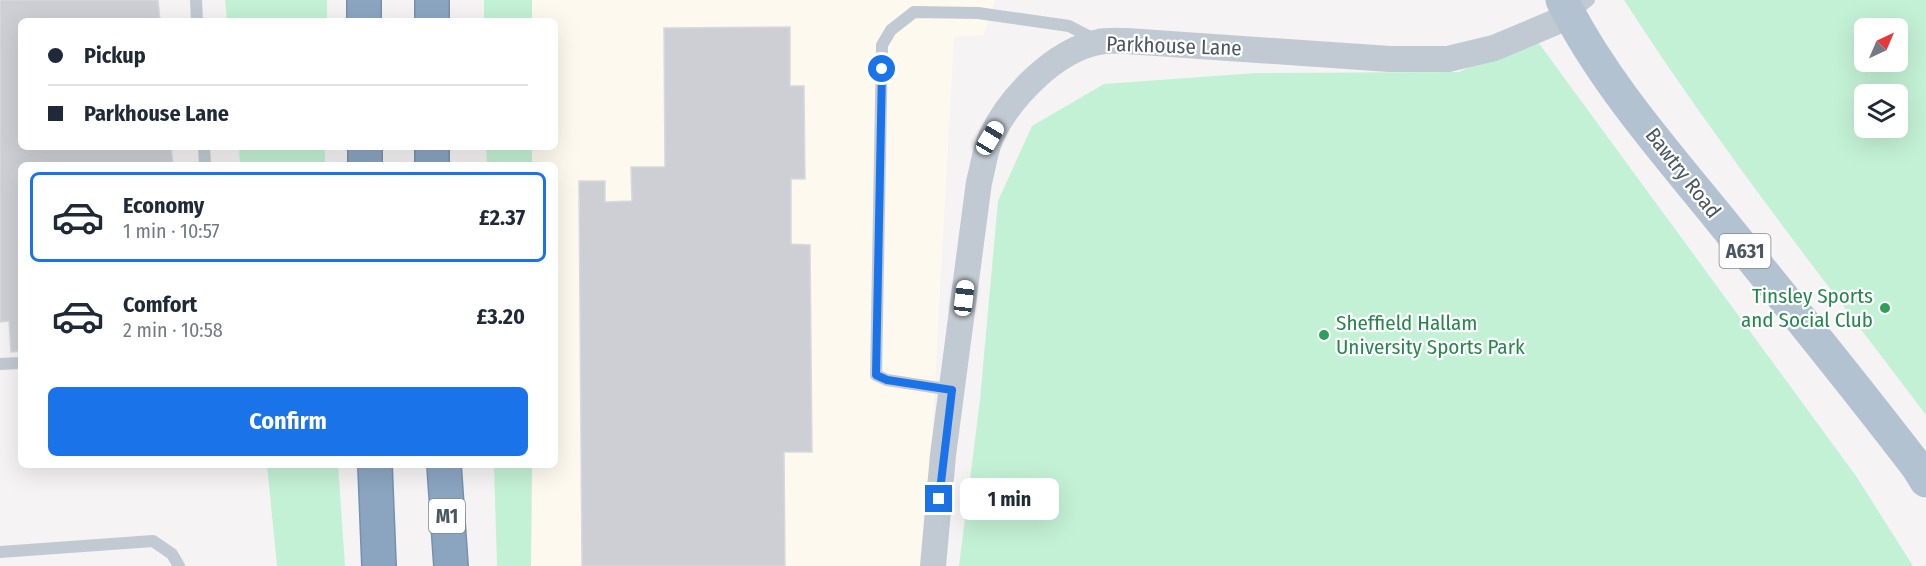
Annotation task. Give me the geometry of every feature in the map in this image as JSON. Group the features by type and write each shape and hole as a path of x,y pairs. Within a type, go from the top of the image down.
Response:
{"highway":[{"path":"364,0 364,18"},
{"path":"432,0 432,18"},
{"path":"375,468 379,566"},
{"name":"M1","path":"444,468 451,566"}],"main road":[{"name":"Bawtry Road","path":"1573,5 1614,85 1672,161 1847,375 1926,481"}],"street":[{"name":"Parkhouse Lane","path":"933,566 944,455 979,182 990,138 1006,111 1027,86 1051,64 1075,50 1099,42 1127,41 1390,59 1448,59 1494,48 1573,5"}],"lane":[{"path":"196,0 197,18"},
{"path":"952,390 887,380 876,375 882,45 891,30 914,12 978,13 1069,26 1099,42"},
{"path":"0,364 18,363"},
{"path":"0,552 153,541 172,554 179,566"}],"shaded area":[{"path":"532,0 995,0 984,35 954,37 925,566 531,566 532,468 558,468 558,162 532,162 532,150 558,150 558,18 532,18"}],"green space":[{"path":"225,0 327,0 327,18 227,18"},
{"path":"484,0 532,0 532,18 484,18"},
{"name":"Tinsley Sports and Social Club","path":"1624,0 1926,0 1926,415 1771,210 1696,106"},
{"name":"Sheffield Hallam University Sports Park","path":"1535,38 1856,476 1913,566 959,566 980,400 998,201 1032,126 1104,84 1256,73 1459,72"},
{"path":"239,150 325,150 325,162 240,162"},
{"path":"486,150 532,150 532,162 487,162"},
{"path":"267,468 338,468 345,566 277,566"},
{"path":"494,468 532,468 531,566 497,566"}],"building":[{"path":"0,0 158,0 160,18 18,18 18,150 171,150 173,162 18,162 18,351 11,352 9,321 0,322"},
{"path":"790,27 790,86 804,86 805,179 791,179 791,244 810,245 812,452 784,452 785,566 582,566 579,181 605,181 605,202 632,201 631,167 665,167 664,28"}],"place":[{"name":"Tinsley Sports and Social Club","path":"1885,308"},
{"name":"Sheffield Hallam University Sports Park","path":"1324,335"}],"route":[{"path":"882,69 876,375 887,380 952,390 939,499"}]}
